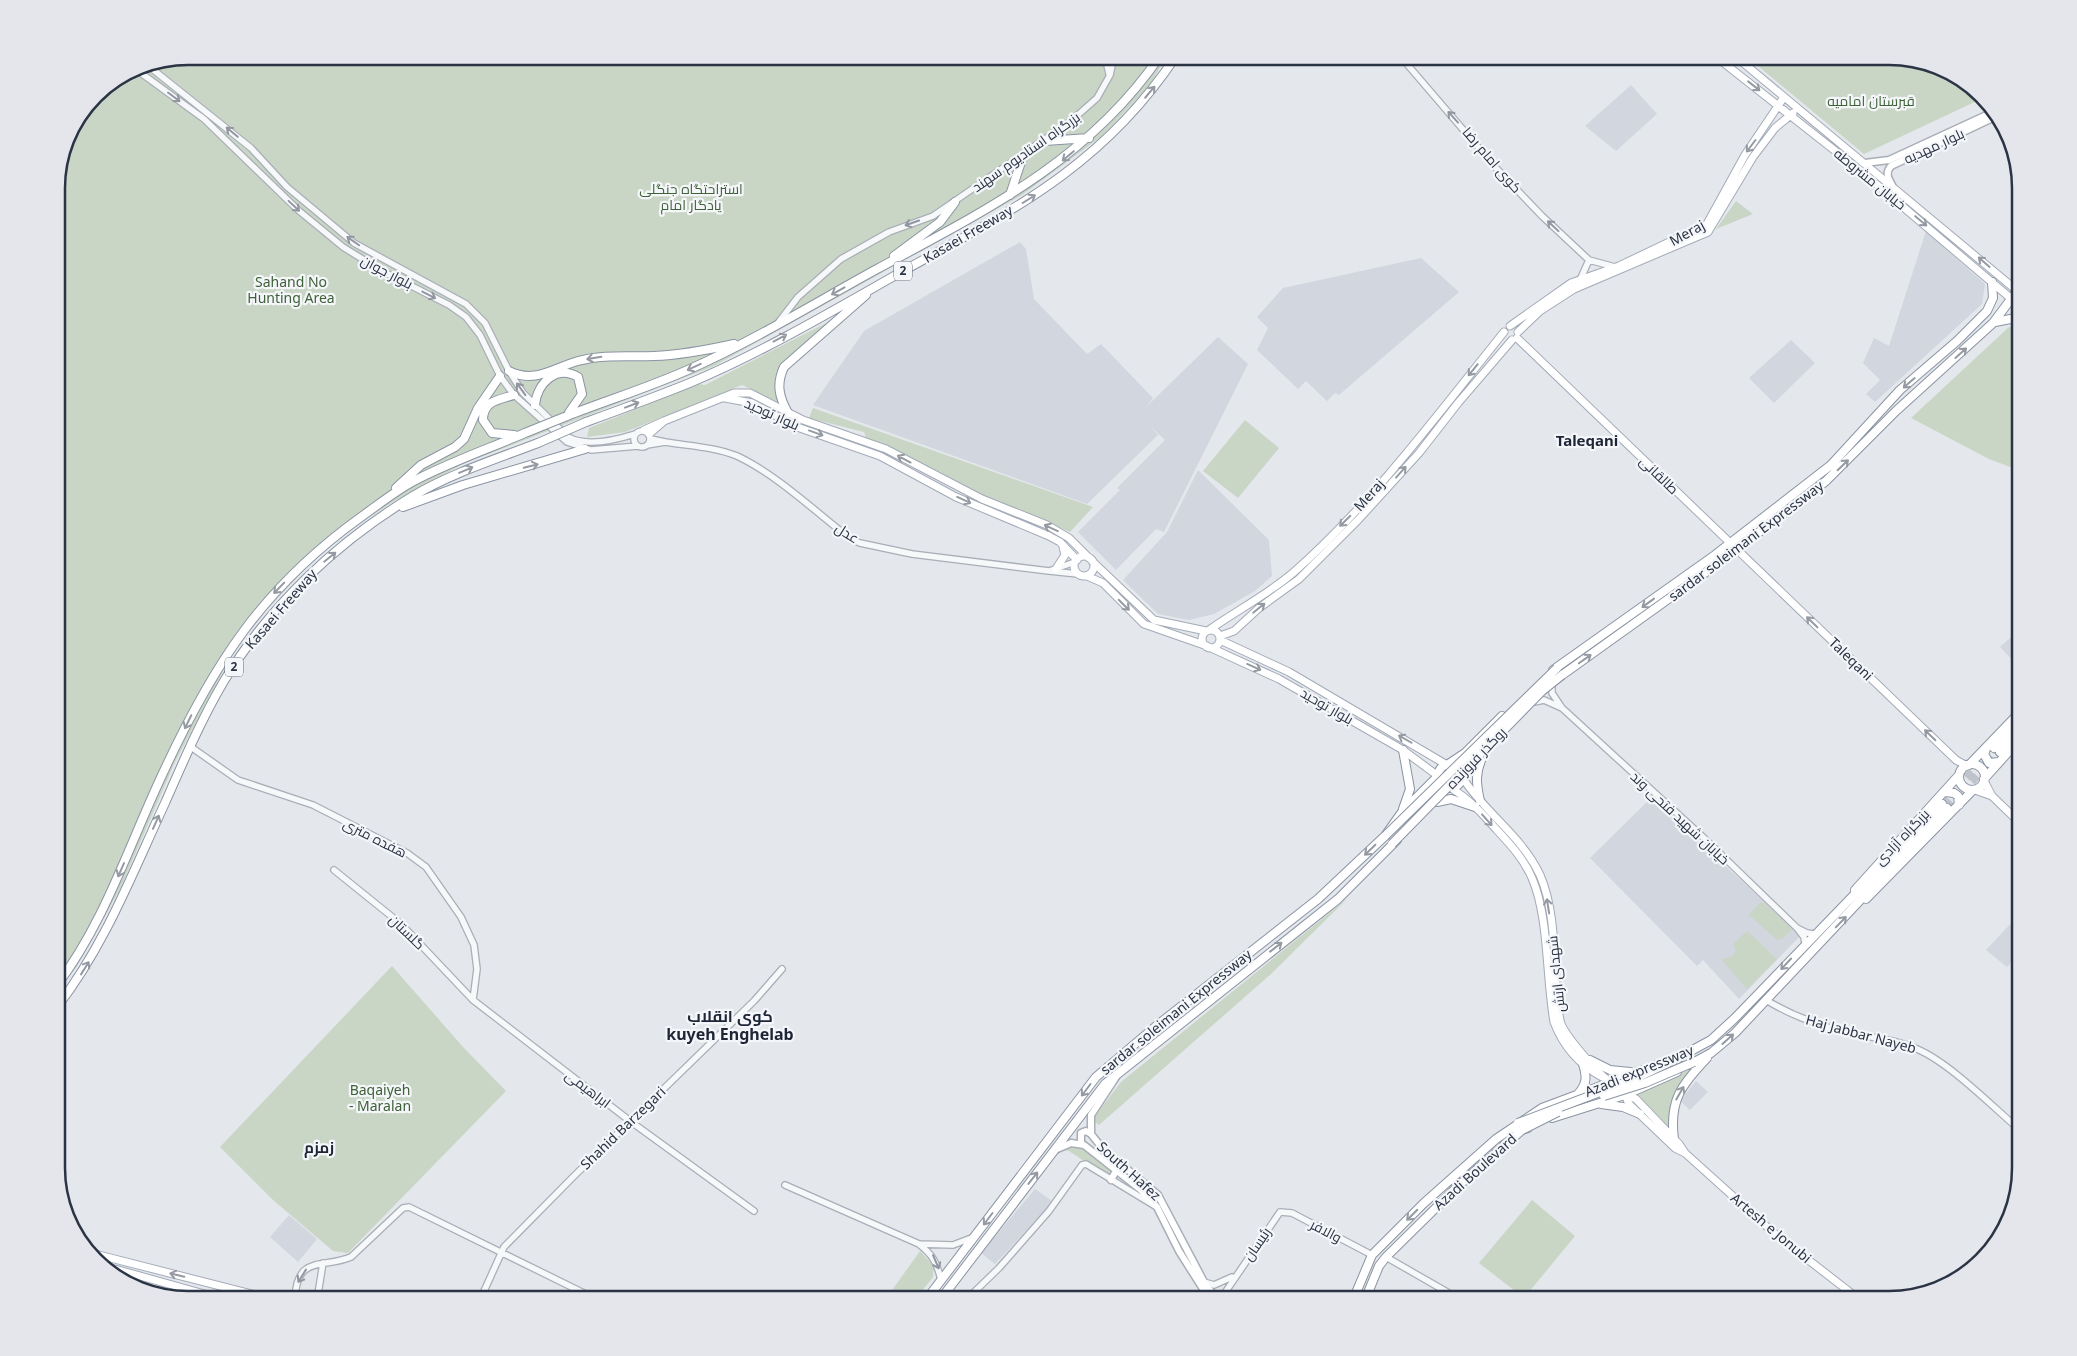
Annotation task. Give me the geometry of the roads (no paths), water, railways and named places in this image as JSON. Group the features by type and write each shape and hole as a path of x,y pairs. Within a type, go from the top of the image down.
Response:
{"highway":[{"name":"Kasaei Freeway","path":"566,416 690,369 746,342 1010,195 1059,163 1089,138 1135,91 1154,65"},
{"name":"Kasaei Freeway","path":"65,994 97,948 115,914 191,747 224,682 263,625 321,564 413,496 446,479 586,422 692,382 742,358 879,284 1026,201 1089,156 1133,112 1169,65"},
{"path":"1045,141 1089,138"},
{"path":"1010,195 1023,156"},
{"path":"866,276 940,222 955,202"},
{"name":"sardar soleimani Expressway","path":"1462,777 1552,684 1559,672 1750,528 1831,464 1900,390 1972,328 1990,308 1993,298 1992,282"},
{"path":"788,413 781,400 779,388 784,367 826,328 879,284"},
{"name":"sardar soleimani Expressway","path":"1447,765 1465,753 1532,687 1559,672 1716,565 1826,481 1896,411 1981,335 2012,299"},
{"path":"1993,323 2012,319"},
{"path":"1972,328 1978,328 1981,335"},
{"path":"509,371 526,378 543,374 579,360 599,356 685,354 746,342"},
{"path":"535,405 536,396 541,386 560,373 570,372 578,377 582,394 566,416"},
{"path":"379,504 421,465 455,447 464,439 478,408 500,376"},
{"path":"514,396 493,401 487,406 483,420 492,433 502,435 523,434"},
{"name":"2","path":"523,434 566,416"},
{"name":"Kasaei Freeway","path":"65,972 86,942 102,912 163,773 203,693 225,655 247,624 306,559 379,504 412,482 450,463 523,434"},
{"path":"386,515 417,501 463,485 585,449"},
{"path":"1750,528 1749,534 1754,537"},
{"path":"1710,558 1718,558 1716,565"},
{"name":"روگذر فروزنده","path":"1385,836 1559,672"},
{"name":"روگذر فروزنده","path":"1392,844 1559,672"},
{"path":"1993,750 2012,724"},
{"path":"2000,762 1989,763 1984,754 1993,750 2012,730"},
{"path":"2012,736 1968,765 1959,775 1963,787 1974,790 2012,748"},
{"path":"1402,812 1410,789 1403,750"},
{"path":"1423,791 1433,793 1437,802 1451,799 1477,804 1476,770 1483,756"},
{"path":"1447,765 1457,767 1462,777 1458,784 1451,788 1443,785 1438,776 1441,769 1447,765"},
{"path":"1968,765 1981,769 1984,780"},
{"name":"بزرگراه آزادی","path":"1847,900 1863,878 1959,775"},
{"name":"sardar soleimani Expressway","path":"933,1291 1096,1077 1106,1067 1318,899 1385,836 1402,812 1438,776"},
{"name":"sardar soleimani Expressway","path":"947,1291 1105,1084 1121,1069 1338,899 1451,788"},
{"name":"بزرگراه آزادی","path":"1854,908 1875,892 1974,790"},
{"path":"1945,792 1954,793 1959,800 1959,805"},
{"name":"Azadi expressway","path":"1357,1291 1372,1255 1445,1184 1542,1108 1576,1096 1607,1080 1637,1072 1691,1052 1711,1040 1735,1018 1847,900 1944,806 1854,908 1735,1033 1711,1053 1666,1078 1625,1095"},
{"path":"1520,1127 1632,1080 1691,1052"},
{"path":"1674,1139 1671,1118 1673,1105 1690,1078 1711,1053"},
{"path":"1576,1096 1584,1087 1587,1079 1587,1062 1610,1070 1637,1072"},
{"path":"1520,1127 1552,1114 1645,1083 1694,1062"},
{"name":"Azadi Boulevard","path":"1368,1291 1378,1266 1386,1257 1520,1127 1625,1095"},
{"path":"1592,1104 1623,1107 1640,1114"}],"main road":[{"name":"خیابان مشروطه","path":"1729,65 1821,139 2012,299"},
{"name":"خیابان مشروطه","path":"1746,65 1892,185 2012,287"},
{"name":"Meraj","path":"1208,631 1234,611 1293,573 1352,514 1415,443 1510,326 1543,300 1580,280 1615,267 1707,224 1745,154 1784,97"},
{"name":"Meraj","path":"1220,638 1234,631 1299,578 1358,520 1418,452 1458,402 1540,311 1574,289 1708,232 1715,224 1738,182 1775,128 1791,116 1797,107"},
{"name":"بلوار مهدیه","path":"1865,163 1874,164 1888,160 1988,115"},
{"name":"بلوار مهدیه","path":"1892,185 1887,176 1891,166 1991,119"},
{"path":"1768,123 1775,128"},
{"path":"1821,139 1827,132"},
{"path":"1504,332 1505,337 1515,337 1515,326 1510,326"},
{"name":"طالقانی","path":"1515,337 1736,550"},
{"name":"بلوار توحید","path":"723,398 734,393 750,393 788,413 886,449 982,500 1062,533 1154,620 1208,631"},
{"path":"648,435 664,421 723,398"},
{"name":"بلوار توحید","path":"723,398 752,403 782,420 894,463 956,496 1060,542 1076,561"},
{"path":"852,446 855,438"},
{"path":"1056,569 1065,555 1060,542"},
{"name":"Taleqani","path":"1736,550 1956,760 1968,765"},
{"path":"1082,557 1090,560 1093,570 1086,576 1078,574 1075,570 1076,561 1082,557"},
{"name":"بلوار توحید","path":"1086,576 1103,583 1144,624 1208,647 1279,678 1403,750 1438,776"},
{"path":"1234,611 1235,617 1244,622"},
{"path":"1208,631 1216,631 1220,638 1215,647 1208,647 1202,639 1208,631"},
{"path":"1233,646 1231,641 1234,631"},
{"name":"بلوار توحید","path":"1220,638 1233,646 1290,672 1447,765"},
{"path":"1421,762 1426,756 1426,752"},
{"name":"شهدای ارتش","path":"1462,777 1477,804 1522,859 1532,878 1541,906 1554,1022 1560,1036 1625,1095"},
{"path":"1984,780 1992,796 2012,815"},
{"name":"شهدای ارتش","path":"1451,788 1477,804"},
{"path":"1974,790 1992,796"},
{"name":"South Hafez","path":"1121,1069 1091,1115 1091,1134 1103,1149 1158,1195 1204,1282 1211,1291"},
{"path":"1625,1095 1636,1099 1674,1139 1684,1153"},
{"path":"1625,1095 1630,1104 1640,1114 1675,1148 1684,1153"},
{"path":"1081,1144 1081,1133 1086,1131 1091,1134"},
{"path":"1054,1152 1065,1144 1081,1144 1141,1190 1157,1207 1179,1251 1204,1291"},
{"name":"Artesh e Jonubi","path":"1684,1153 1775,1234 1848,1291"},
{"path":"1111,1180 1117,1170"},
{"path":"102,1256 240,1291"},
{"path":"120,1270 194,1291"}],"street":[{"path":"1107,65 1110,75"},
{"name":"بزرگراه استادیوم سهند","path":"955,202 1045,141 1097,98 1110,75 1112,65"},
{"name":"کوی امام رضا","path":"1408,65 1496,168 1589,260"},
{"name":"بلوار جوان","path":"154,70 250,148 287,187 354,243 466,304 485,323 509,371 523,393 568,437 576,442 624,438 635,434 648,435"},
{"name":"بلوار جوان","path":"142,74 204,119 298,210 342,247 380,270 449,304 466,318 480,335 500,376 514,396 567,442 585,449 638,446 665,442"},
{"path":"776,325 798,297 841,259 889,232 933,216 955,202"},
{"path":"1580,280 1589,260 1615,267"},
{"path":"635,434 634,439 638,446"},
{"path":"647,445 648,435"},
{"name":"عدل","path":"648,435 665,442 710,449 738,456 785,486 852,540 860,543 912,554 1078,574"},
{"name":"عدل","path":"1049,571 1076,561"},
{"path":"1552,684 1552,692 1562,708"},
{"path":"1534,702 1544,700 1562,708"},
{"name":"خیابان شهید فتحی وند","path":"1562,708 1704,838 1797,928"},
{"name":"هفده متری","path":"191,747 238,780 313,805 405,852 426,867 451,900 468,930 474,946 477,969 473,1000"},
{"name":"گلستان","path":"334,870 401,924 473,1000"},
{"path":"1797,928 1807,934 1814,934"},
{"path":"1797,928 1804,937 1804,945"},
{"name":"Shahid Barzegari","path":"484,1291 502,1252 630,1121 754,1001 782,970"},
{"name":"ابراهیمی","path":"473,1000 630,1121 754,1211"},
{"name":"Haj Jabbar Nayeb","path":"1766,1000 1789,1014 1813,1023 1893,1041 1919,1049 1962,1080 2012,1123"},
{"name":"South Hafez","path":"975,1291 999,1268 1049,1211 1082,1165 1086,1164 1157,1207"},
{"path":"786,1186 919,1244 932,1254 937,1262 942,1280"},
{"path":"295,1291 301,1274 314,1264 341,1261 351,1256 403,1208 409,1207 580,1291"},
{"name":"والافر","path":"1280,1212 1292,1213 1372,1255"},
{"name":"رئیسان","path":"1224,1291 1280,1212"},
{"path":"919,1244 953,1245 976,1236"},
{"path":"1386,1257 1445,1291"},
{"path":"318,1291 323,1263"},
{"path":"1204,1282 1214,1284 1227,1281 1234,1276"}],"tunnel":[{"path":"1942,804 1994,748"},
{"path":"1947,808 2000,752"}],"district":[{"name":"Taleqani","path":"1587,441"},
{"name":"کوی انقلاب kuyeh Enghelab","path":"730,1025"},
{"name":"زمزم","path":"319,1148"}],"park label":[{"name":"قبرستان امامیه","path":"1871,101"},
{"name":"استراحتگاه جنگلی یادگار امام","path":"691,197"},
{"name":"Sahand No Hunting Area","path":"291,290"},
{"name":"Baqaiyeh - Maralan","path":"380,1098"}]}
